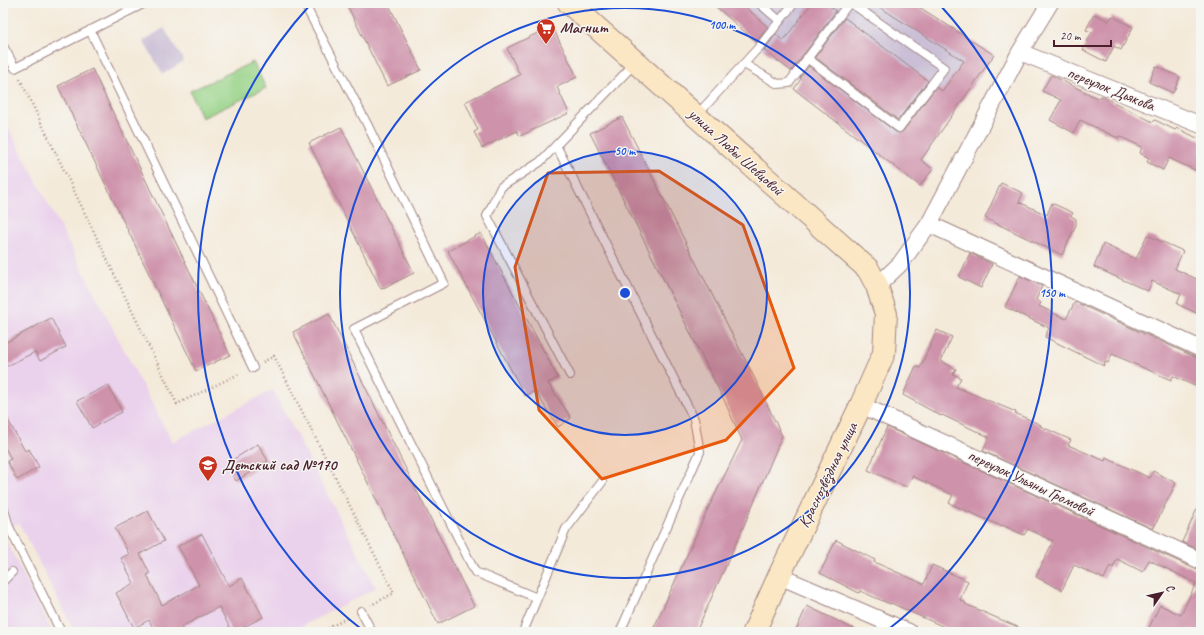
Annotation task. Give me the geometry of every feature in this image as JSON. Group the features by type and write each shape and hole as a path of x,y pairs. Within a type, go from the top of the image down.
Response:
{"street":[{"name":"улица Любы Шевцовой","path":"568,3 868,269 877,286 886,314"},
{"path":"877,286 900,264 929,224 1020,52 1050,3"},
{"name":"переулок Дьякова","path":"1020,52 1201,125"},
{"path":"929,224 1201,349"},
{"name":"Краснозвёздная улица","path":"754,632 884,353 886,314"},
{"name":"переулок Ульяны Громовой","path":"861,405 1201,561"},
{"path":"779,576 908,632"}],"lane":[{"path":"3,46 15,68 146,3"},
{"path":"304,3 367,124 444,283 354,329 475,572 537,598"},
{"path":"759,3 780,22"},
{"path":"696,116 760,46 794,3"},
{"path":"744,64 778,84 789,83 807,58 850,3 944,68 899,128 807,58"},
{"path":"90,30 253,368"},
{"path":"570,375 487,216 501,187 540,162 636,63"},
{"path":"556,145 694,419 700,452 620,632"},
{"path":"523,632 566,529 602,482"},
{"path":"3,506 9,527 61,632"},
{"path":"3,580 12,572"},
{"path":"361,611 372,632"}],"path":[{"path":"15,68 177,404 253,368 274,356 394,593 321,632"}],"highlighted area":[{"path":"659,171 743,225 794,368 726,440 602,479 539,410 515,267 548,173"}],"shaded area":[{"path":"712,3 913,3 994,55 922,159 933,169 920,186 794,89 801,79 764,50"},
{"path":"164,28 184,61 163,74 143,41"},
{"name":"Детский сад №170","path":"3,117 172,442 273,390 376,588 291,632 75,632 19,523 3,530"},
{"path":"3,534 52,632 3,632"}],"green space":[{"path":"253,62 266,88 202,118 190,91"}],"building":[{"path":"346,3 388,3 421,70 387,86"},
{"path":"712,3 741,3 768,27 756,42"},
{"path":"812,3 825,3 836,11 791,71 764,50 776,34 783,41"},
{"path":"873,3 913,3 994,55 921,160 933,169 920,186 794,89 801,79 800,77 809,66 899,133 903,131 936,87 942,91 964,61"},
{"path":"1094,14 1109,21 1112,16 1133,27 1121,50 1114,46 1106,62 1083,50 1092,32 1086,30"},
{"path":"845,18 928,81 898,120 815,57"},
{"path":"552,26 577,77 557,87 569,113 520,136 517,131 482,148 474,132 478,130 465,102 520,75 507,48"},
{"path":"1156,66 1180,77 1173,93 1149,82"},
{"path":"92,69 230,355 196,371 58,86"},
{"path":"1051,75 1099,99 1101,96 1153,122 1155,120 1175,130 1177,128 1201,140 1201,173 1169,158 1163,170 1147,162 1149,158 1140,153 1142,147 1119,136 1118,138 1080,120 1074,133 1050,120 1061,100 1042,91"},
{"path":"622,117 757,383 782,436 696,632 652,632 706,513 742,440 724,400 590,133"},
{"path":"341,127 414,273 381,289 309,143"},
{"path":"1001,183 1023,193 1019,202 1047,215 1052,203 1073,213 1071,216 1076,219 1076,225 1062,255 985,218"},
{"path":"481,233 558,378 548,383 571,418 558,427 535,391 525,396 448,251"},
{"path":"1147,235 1183,251 1175,269 1201,281 1201,315 1177,304 1181,294 1152,281 1148,291 1094,267 1103,244 1136,259"},
{"path":"970,253 992,264 981,288 959,277"},
{"path":"1020,276 1042,286 1036,300 1041,303 1039,306 1066,319 1075,302 1197,358 1201,358 1201,389 1173,376 1171,380 1112,354 1108,363 1105,362 1104,366 1045,337 1049,328 1005,307"},
{"path":"329,314 474,606 438,624 293,332"},
{"path":"51,318 66,347 40,361 35,352 3,368 3,344"},
{"path":"937,330 952,337 941,361 956,369 953,374 961,378 956,387 1016,412 1015,413 1041,425 1040,426 1071,440 1068,445 1105,461 1106,458 1150,478 1153,471 1176,483 1153,529 983,451 989,437 942,415 941,416 903,395 916,366 920,368"},
{"path":"108,385 122,412 92,428 77,401"},
{"path":"3,411 25,451 29,449 39,467 17,480 7,461 11,459 3,444"},
{"path":"887,427 1197,570 1201,570 1201,632 1147,632 1160,605 1181,615 1196,583 1149,560 1143,572 1117,559 1113,568 1110,566 1104,579 1074,565 1062,590 1036,577 1053,541 1028,529 1024,535 949,503 953,495 912,476 907,487 868,470"},
{"path":"258,444 268,461 236,481 226,464"},
{"path":"1201,500 1201,551 1182,542"},
{"path":"148,511 164,541 140,554 150,574 147,575 162,605 199,585 178,546 202,534 229,586 242,578 263,617 232,632 219,607 181,627 184,632 155,632 149,620 134,628 116,593 134,583 121,558 129,554 115,528"},
{"path":"836,540 875,560 874,562 924,584 932,565 968,581 960,600 966,603 965,604 1029,632 955,632 891,603 890,604 860,591 859,593 820,573"},
{"path":"807,606 860,632 795,632"}],"place":[{"name":"Магнит","path":"546,45"},
{"name":"Детский сад №170","path":"208,482"}]}
